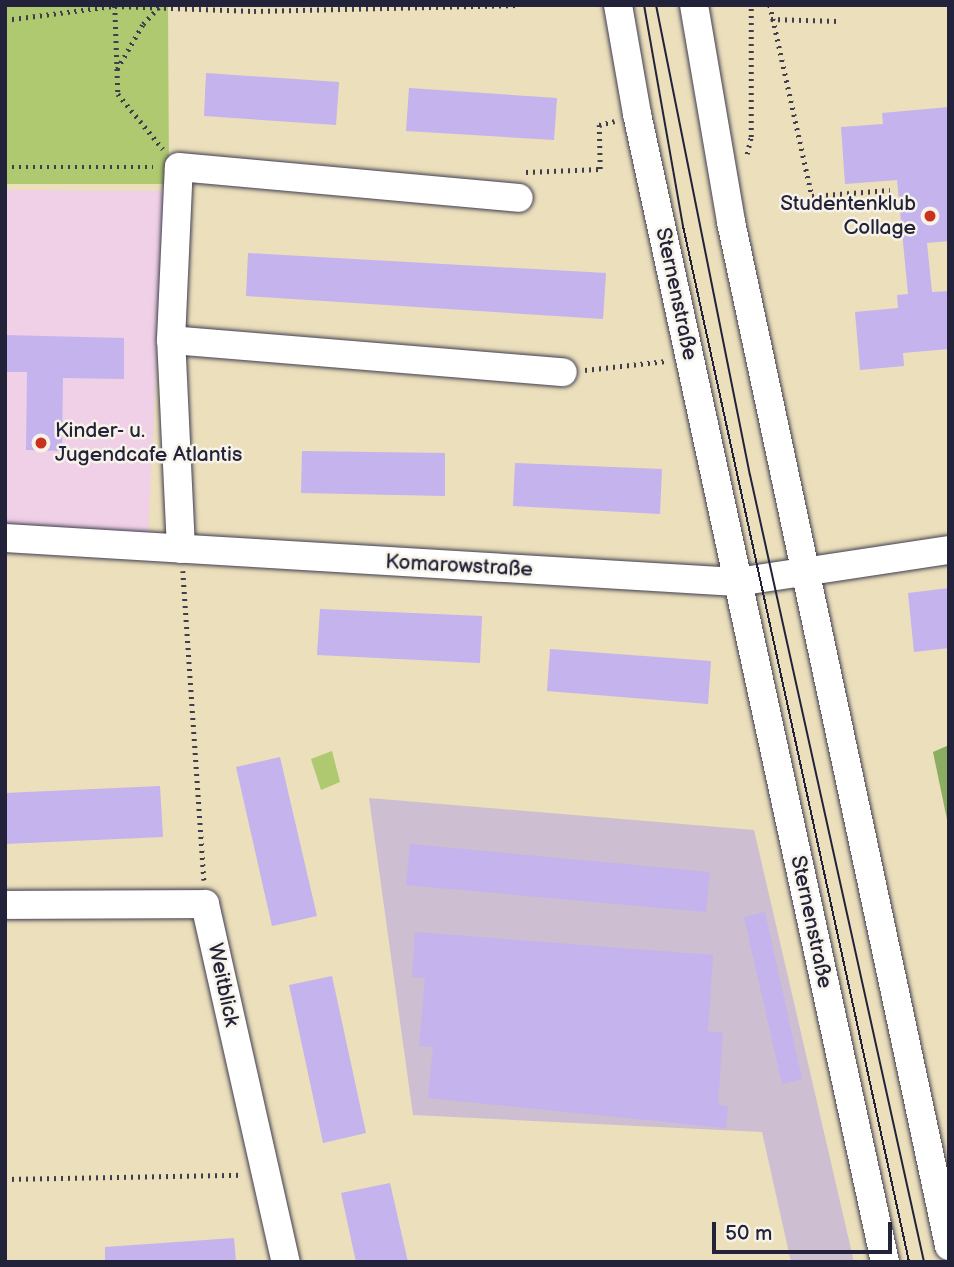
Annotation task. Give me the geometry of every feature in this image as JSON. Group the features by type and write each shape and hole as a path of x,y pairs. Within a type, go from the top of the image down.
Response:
{"street":[{"name":"Sternenstraße","path":"618,5 637,114 884,1262"},
{"path":"694,5 716,145 804,571 949,1246"},
{"path":"181,550 171,340 178,167 519,198"},
{"path":"171,340 563,372"},
{"name":"Komarowstraße","path":"5,538 737,582"},
{"path":"737,582 949,550"},
{"path":"5,905 205,904"},
{"name":"Weitblick","path":"205,904 263,1175 286,1262"}],"path":[{"path":"375,10 380,5"},
{"path":"5,20 115,6 375,10 518,5"},
{"path":"745,161 751,137 751,5"},
{"path":"770,5 812,196 890,190"},
{"path":"115,6 118,94 178,167"},
{"path":"117,70 143,24 160,7"},
{"path":"771,19 839,21"},
{"path":"519,198 523,173 600,169 599,125 637,114"},
{"path":"5,167 178,167"},
{"path":"563,372 690,359"},
{"path":"181,550 205,904"},
{"path":"5,1179 263,1175"}],"shaded area":[{"path":"5,190 165,191 148,536 5,530"},
{"path":"369,798 754,830 854,1262 791,1262 762,1132 413,1115"}],"green space":[{"path":"5,5 168,5 169,184 5,184"},
{"path":"949,745 949,829 933,752"},
{"path":"332,751 340,782 321,790 311,759"}],"building":[{"path":"206,73 339,82 336,125 204,116"},
{"path":"409,88 557,98 554,140 406,131"},
{"path":"949,107 949,241 927,243 932,292 949,291 949,349 903,353 904,366 860,370 855,312 898,308 897,295 908,294 897,180 845,184 841,127 883,124 882,113"},
{"path":"248,253 606,273 603,319 246,296"},
{"path":"5,335 124,338 124,379 63,378 62,451 26,450 27,372 5,372"},
{"path":"302,451 445,453 445,496 301,493"},
{"path":"515,463 662,469 660,514 513,506"},
{"path":"949,588 949,648 914,652 908,593"},
{"path":"320,609 482,616 480,663 317,655"},
{"path":"550,649 711,661 708,704 547,691"},
{"path":"280,757 317,916 272,926 236,767"},
{"path":"160,786 163,837 5,844 5,793"},
{"path":"410,844 710,872 706,912 406,885"},
{"path":"765,912 802,1079 782,1084 744,917"},
{"path":"415,932 713,955 708,1031 723,1033 718,1105 728,1106 726,1128 428,1098 433,1047 419,1046 425,978 412,977"},
{"path":"332,976 366,1133 323,1143 289,985"},
{"path":"390,1183 408,1262 356,1262 341,1193"},
{"path":"234,1238 236,1262 105,1262 105,1247"}],"tram line":[{"path":"644,5 683,226 909,1262"},
{"path":"656,5 750,475 924,1262"}],"place":[{"name":"Studentenklub Collage","path":"930,216"},
{"name":"Kinder- u. Jugendcafe Atlantis","path":"41,443"}]}
